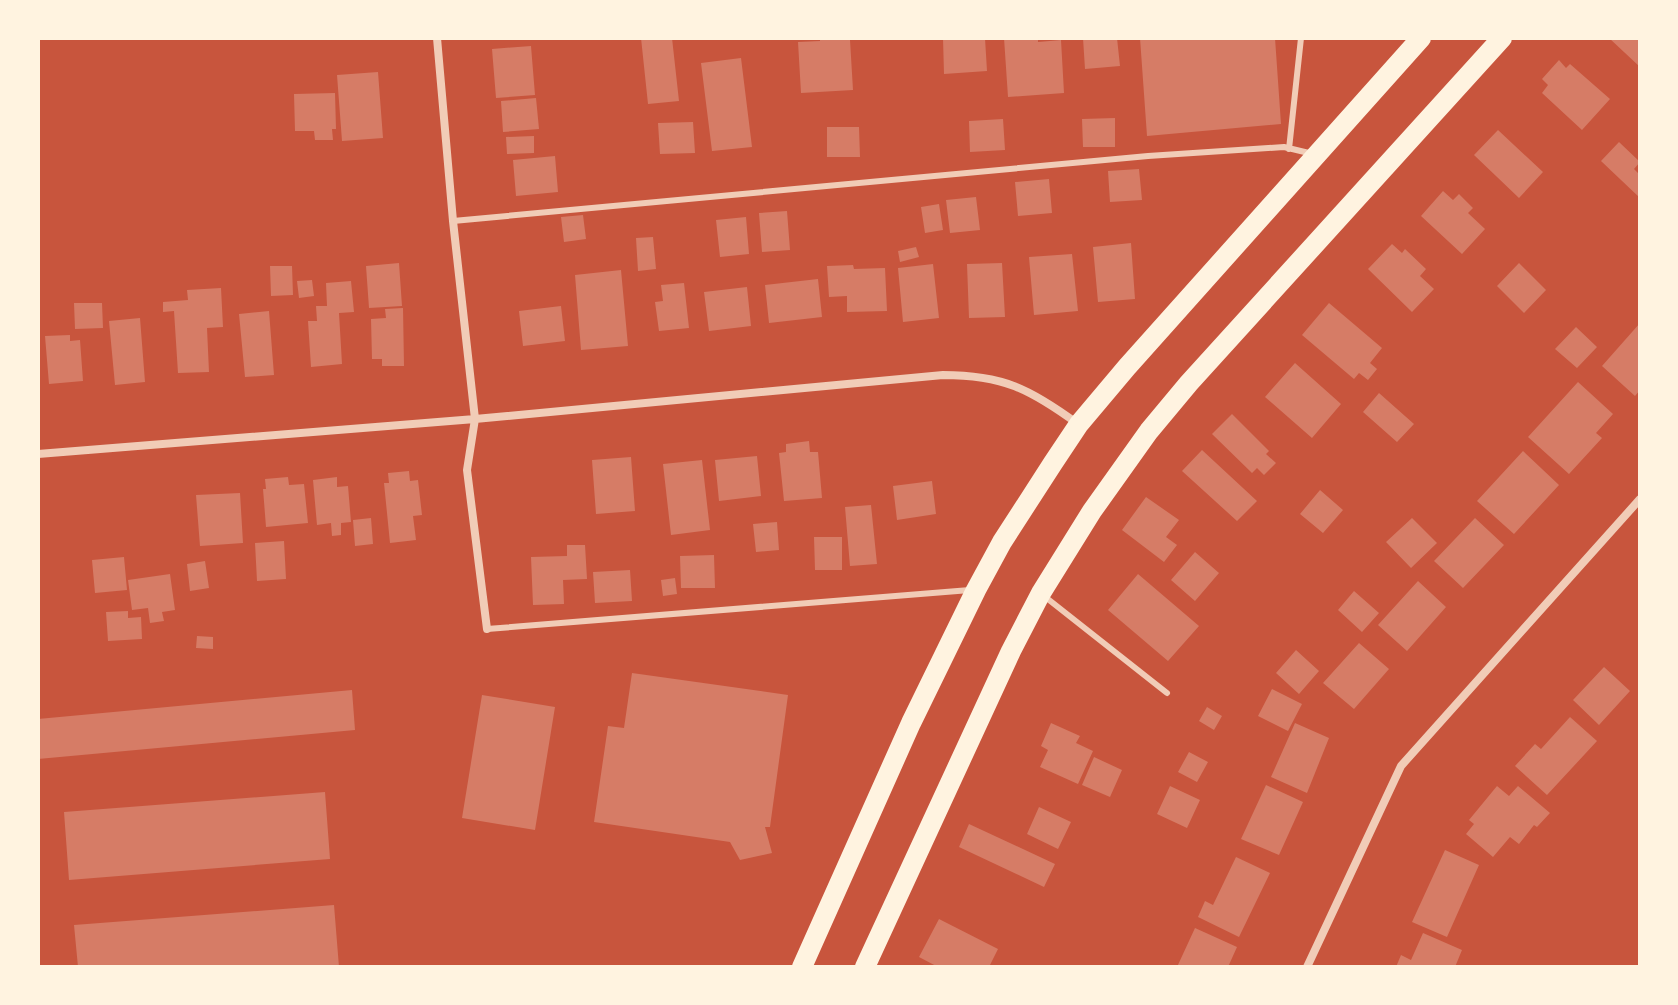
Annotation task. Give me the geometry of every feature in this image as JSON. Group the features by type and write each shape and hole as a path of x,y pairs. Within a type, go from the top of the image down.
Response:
{"main road":[{"path":"802,967 911,723 976,590 1002,542 1079,424 1421,38"},
{"path":"865,967 1011,651 1041,593 1092,511 1179,395 1502,38"}],"street":[{"path":"437,38 475,419 467,470 487,629"},
{"path":"38,454 475,419 943,375 998,379 1028,391 1079,424"},
{"path":"1307,967 1401,766 1640,499"}],"lane":[{"path":"1289,149 1301,38"},
{"path":"453,221 1148,156 1289,149 1316,155"},
{"path":"487,629 976,590"},
{"path":"1041,593 1167,693"}],"building":[{"path":"641,38 672,38 679,101 648,104"},
{"path":"820,38 850,40 853,90 801,93 798,42 820,41"},
{"path":"943,38 985,38 987,71 944,74"},
{"path":"1004,38 1038,38 1038,42 1061,40 1064,93 1008,97"},
{"path":"1083,38 1117,38 1120,66 1085,69"},
{"path":"1140,38 1275,38 1281,124 1147,136"},
{"path":"1609,38 1640,38 1640,67"},
{"path":"531,46 535,95 496,98 492,49"},
{"path":"741,58 752,147 712,151 701,63"},
{"path":"1559,60 1566,68 1570,64 1610,99 1582,130 1542,93 1548,85 1542,79"},
{"path":"378,72 383,138 342,141 337,75"},
{"path":"335,93 336,129 332,129 333,140 315,140 314,131 295,131 294,94"},
{"path":"536,98 539,129 503,132 501,101"},
{"path":"1115,118 1115,147 1083,147 1082,119"},
{"path":"1003,119 1005,150 970,152 969,121"},
{"path":"693,122 695,153 660,154 658,123"},
{"path":"827,127 859,127 860,157 827,157"},
{"path":"1498,130 1543,172 1519,198 1474,155"},
{"path":"534,136 534,153 507,154 506,137"},
{"path":"1619,142 1640,162 1634,169 1640,175 1640,198 1601,161"},
{"path":"555,156 558,192 516,196 513,160"},
{"path":"1139,169 1142,200 1110,202 1108,171"},
{"path":"1049,179 1052,213 1018,216 1015,182"},
{"path":"1443,191 1453,200 1459,194 1473,208 1468,213 1485,229 1462,254 1421,216"},
{"path":"976,197 980,230 950,233 946,200"},
{"path":"939,204 943,230 925,233 921,207"},
{"path":"787,211 790,250 762,252 759,213"},
{"path":"583,215 586,239 564,242 561,217"},
{"path":"746,217 749,254 720,257 716,220"},
{"path":"653,237 656,269 638,271 636,238"},
{"path":"1131,243 1135,299 1098,302 1093,247"},
{"path":"1392,244 1402,253 1405,249 1426,269 1420,276 1434,289 1412,312 1368,269"},
{"path":"916,247 919,257 900,262 898,251"},
{"path":"1072,254 1078,311 1034,315 1029,257"},
{"path":"399,263 402,306 369,308 366,266"},
{"path":"1002,263 1005,317 969,318 967,264"},
{"path":"1519,263 1546,290 1524,313 1497,286"},
{"path":"933,264 939,318 903,322 898,268"},
{"path":"853,265 854,269 885,268 887,311 847,312 847,296 829,297 827,266"},
{"path":"270,266 292,266 293,295 271,296"},
{"path":"621,270 628,346 581,350 575,275"},
{"path":"818,279 822,317 769,323 765,285"},
{"path":"312,280 314,296 299,298 297,281"},
{"path":"351,281 354,312 339,313 342,364 311,367 308,321 317,321 316,306 327,306 326,283"},
{"path":"684,283 689,328 659,331 655,302 663,301 661,285"},
{"path":"747,287 751,326 709,331 704,292"},
{"path":"221,288 223,327 207,328 209,372 178,373 174,311 163,312 163,302 188,300 187,290"},
{"path":"74,303 102,303 103,328 75,329"},
{"path":"1329,303 1382,348 1370,363 1377,369 1368,380 1359,373 1354,379 1302,335"},
{"path":"561,306 565,341 523,346 519,311"},
{"path":"403,308 404,366 382,366 382,359 372,359 371,319 386,318 385,309"},
{"path":"269,311 274,375 245,377 239,314"},
{"path":"140,318 145,382 115,385 109,321"},
{"path":"1640,323 1640,390 1635,396 1602,366"},
{"path":"1576,327 1597,347 1577,368 1555,349"},
{"path":"70,335 70,341 80,340 83,381 49,384 45,336"},
{"path":"1295,363 1341,404 1312,438 1265,397"},
{"path":"1578,382 1613,414 1596,433 1602,438 1569,474 1528,437"},
{"path":"1379,393 1414,424 1397,442 1363,412"},
{"path":"1232,414 1269,451 1266,454 1276,463 1264,475 1257,468 1252,473 1212,434"},
{"path":"809,441 810,452 818,452 822,498 784,501 779,453 786,452 786,444"},
{"path":"1202,450 1257,501 1237,521 1182,471"},
{"path":"1523,451 1559,485 1514,534 1477,501"},
{"path":"757,456 761,496 719,501 715,460"},
{"path":"631,457 635,511 596,514 592,460"},
{"path":"702,460 710,530 671,535 663,464"},
{"path":"409,471 410,481 418,480 422,515 413,516 416,540 390,543 384,483 389,483 388,473"},
{"path":"288,477 289,485 304,484 308,523 266,527 265,479"},
{"path":"337,477 337,487 348,486 351,522 341,523 341,535 332,536 331,523 317,525 313,480"},
{"path":"932,481 936,514 897,520 893,486"},
{"path":"1320,490 1343,510 1323,533 1300,514"},
{"path":"240,493 243,543 200,546 196,495"},
{"path":"1146,497 1179,520 1166,537 1177,545 1164,562 1122,530"},
{"path":"871,505 877,564 850,566 845,507"},
{"path":"371,518 373,544 355,546 353,520"},
{"path":"1412,518 1437,543 1411,568 1386,542"},
{"path":"1475,518 1504,545 1463,588 1434,561"},
{"path":"777,522 779,550 756,552 753,524"},
{"path":"814,537 842,537 842,570 815,570"},
{"path":"284,541 286,579 257,581 255,543"},
{"path":"567,545 585,545 587,579 563,580 564,604 533,605 531,557 567,556"},
{"path":"1195,552 1219,573 1195,601 1171,580"},
{"path":"714,555 715,588 681,588 680,556"},
{"path":"124,557 127,590 95,593 92,560"},
{"path":"205,561 209,588 190,591 187,564"},
{"path":"630,570 632,601 595,603 593,572"},
{"path":"170,574 175,610 162,612 164,621 150,623 148,608 132,610 128,580"},
{"path":"1138,574 1199,626 1168,661 1108,610"},
{"path":"675,578 677,594 663,596 661,580"},
{"path":"1418,581 1446,607 1407,651 1378,625"},
{"path":"1354,591 1379,613 1362,632 1338,610"},
{"path":"128,611 128,618 141,617 142,639 108,641 106,612"},
{"path":"197,636 213,637 213,649 196,648"},
{"path":"1359,643 1389,669 1354,709 1323,683"},
{"path":"1296,650 1319,671 1299,694 1276,673"},
{"path":"1604,667 1630,691 1599,725 1573,700"},
{"path":"632,673 788,695 770,827 765,827 772,853 740,860 730,842 594,822 608,726 624,728"},
{"path":"1272,689 1302,704 1288,731 1258,716"},
{"path":"352,690 355,730 38,759 38,719"},
{"path":"482,695 555,707 535,830 462,818"},
{"path":"1207,707 1222,716 1214,730 1199,721"},
{"path":"1570,717 1597,741 1547,795 1515,766 1535,744 1541,749"},
{"path":"1051,723 1080,736 1076,743 1093,751 1078,784 1040,767 1048,750 1041,746"},
{"path":"1295,723 1329,738 1307,793 1271,777"},
{"path":"1189,752 1208,762 1197,782 1178,772"},
{"path":"1094,757 1122,770 1110,797 1082,785"},
{"path":"1266,785 1303,802 1279,855 1241,839"},
{"path":"1170,786 1200,800 1187,828 1157,814"},
{"path":"1497,786 1509,796 1518,786 1550,813 1537,827 1534,825 1519,844 1510,837 1493,857 1466,834 1474,824 1469,820"},
{"path":"325,792 330,859 69,880 64,812"},
{"path":"1039,807 1071,822 1058,849 1027,834"},
{"path":"969,824 1055,864 1044,887 959,847"},
{"path":"1445,850 1479,865 1447,937 1412,922"},
{"path":"1236,857 1270,873 1239,937 1198,917 1205,901 1213,905"},
{"path":"334,905 339,967 78,967 74,925"},
{"path":"939,919 998,949 989,967 938,967 919,957"},
{"path":"1195,928 1237,947 1228,967 1177,967"},
{"path":"1423,933 1462,950 1455,967 1396,967 1401,955 1411,960"}]}
